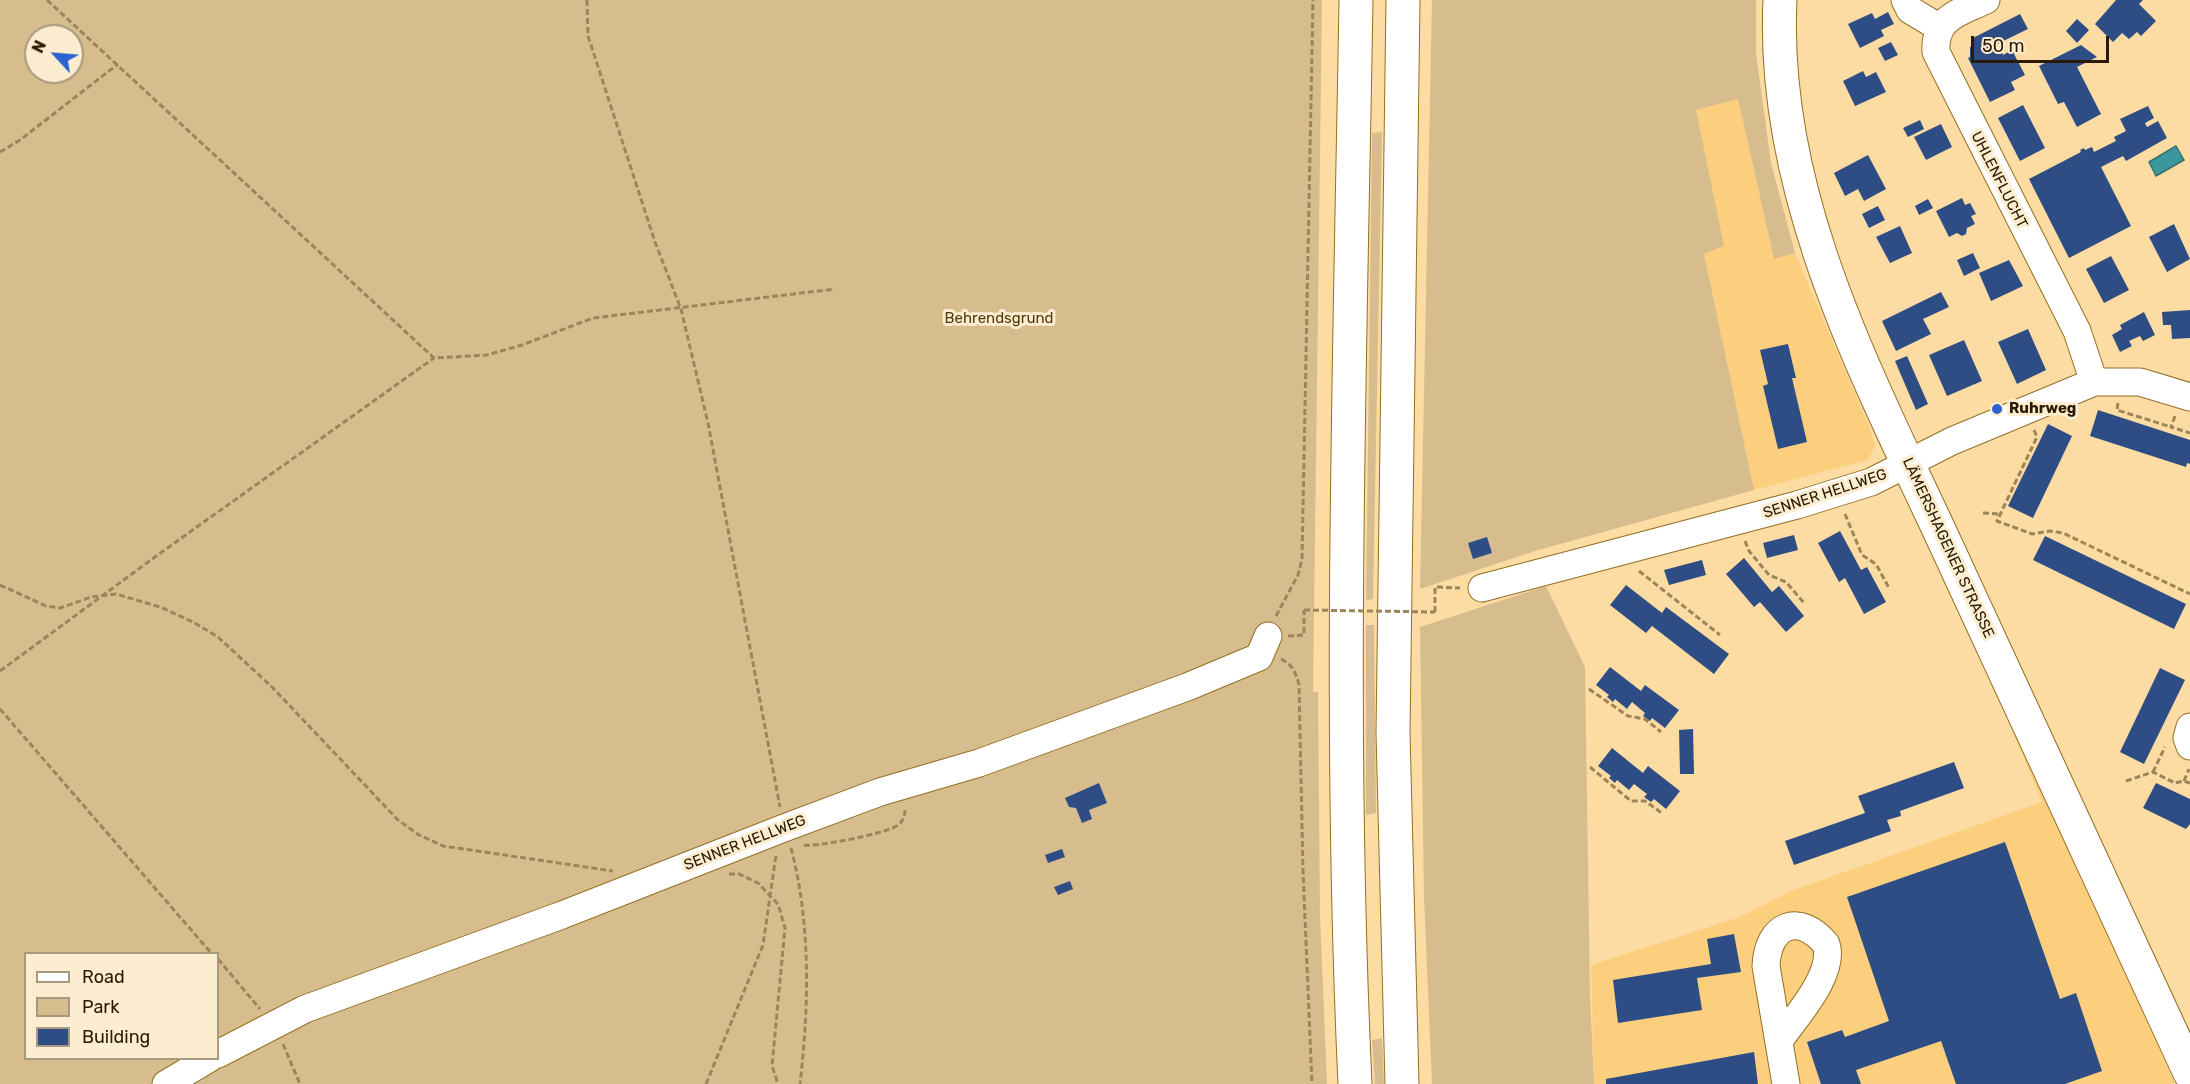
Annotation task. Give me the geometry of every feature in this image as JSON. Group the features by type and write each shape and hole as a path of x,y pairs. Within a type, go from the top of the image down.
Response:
{"main road":[{"path":"1355,1084 1347,832 1346,658 1356,0"},
{"path":"1402,1084 1393,733 1403,0"},
{"name":"LÄMERSHAGENER STRASSE","path":"1780,0 1780,58 1784,105 1803,199 1836,295 1910,464 2190,1073"}],"street":[{"path":"1905,0 1910,10 1940,28 1945,20 1986,0"},
{"name":"UHLENFLUCHT","path":"1940,28 1936,52 2077,331 2094,382"},
{"name":"SENNER HELLWEG","path":"1482,588 1836,494 1871,482 1974,431 2094,382 2122,380 2140,382 2190,397"},
{"name":"SENNER HELLWEG","path":"219,1053 305,1008 651,880 787,835 899,786 979,763 1187,687 1263,646"},
{"path":"2190,727 2187,738 2190,746"},
{"path":"1779,1041 1786,1084"},
{"path":"166,1084 208,1060"}],"path":[{"path":"47,0 434,358"},
{"path":"587,0 588,36 656,242 681,309 708,423 787,835 799,877 806,959 806,1031 800,1084"},
{"path":"1312,1084 1303,872 1299,685 1290,663 1269,656 1263,646 1298,575 1302,559 1313,0"},
{"path":"0,152 118,64"},
{"path":"0,671 434,358 496,352 522,345 593,318 835,289"},
{"path":"2122,380 2117,410 2171,427"},
{"path":"2032,424 2037,437 1997,521 2024,533 2050,531 2063,533 2190,594"},
{"path":"1836,494 1863,555 1876,564 1889,588"},
{"path":"1983,513 2000,514"},
{"path":"1738,521 1749,551 1769,575 1786,582 1804,603"},
{"path":"1624,551 1630,562 1650,582 1720,635"},
{"path":"0,585 46,606 60,608 116,594 159,607 193,622 218,637 272,687 398,820 419,835 443,846 603,868 651,880"},
{"path":"1304,635 1304,610 1435,612 1436,587 1455,588"},
{"path":"1589,689 1628,716 1645,719 1660,732"},
{"path":"0,709 210,952"},
{"path":"1590,767 1631,801 1645,801 1663,813"},
{"path":"2184,781 2190,767"},
{"path":"2126,781 2153,772 2175,783 2184,781 2190,783"},
{"path":"787,835 812,846 896,827 904,818 905,808 899,786"},
{"path":"706,1084 763,945 775,859 787,835"},
{"path":"728,874 739,874 758,883 778,904 786,928 772,1066 778,1084"},
{"path":"219,960 273,1023 300,1084"}],"shaded area":[{"path":"1738,99 1774,259 1795,253 1870,429 1875,446 1868,460 1754,490 1704,254 1695,110"},
{"path":"1979,649 2028,753 2175,1084 1594,1084 1591,965 1740,917 1794,890 2042,802"}],"green space":[{"name":"Behrendsgrund","path":"0,0 1322,0 1313,692 1318,692 1320,915 1327,1084 0,1084"},
{"path":"1432,0 1756,0 1756,53 1771,163 1795,253 1774,259 1738,99 1696,110 1724,246 1704,254 1754,490 1535,551 1420,589"},
{"path":"1382,132 1373,599 1366,600 1372,133"},
{"path":"1546,586 1585,667 1590,994 1594,1084 1432,1084 1424,898 1420,627"},
{"path":"1366,625 1374,625 1376,813 1366,815"},
{"path":"1382,1038 1384,1084 1375,1084 1372,1040"}],"water":[{"path":"2176,146 2184,160 2156,176 2149,162"}],"building":[{"path":"2116,0 2143,0 2139,4 2156,21 2141,36 2137,32 2129,39 2122,33 2113,42 2095,24"},
{"path":"1888,12 1894,24 1881,30 1884,36 1860,48 1848,24 1872,13 1875,19"},
{"path":"2020,14 2028,29 1993,46 1996,52 2001,49 2003,55 2012,50 2025,75 2011,82 2015,90 1990,102 1968,58 1970,47 1974,45 1971,39"},
{"path":"2077,19 2089,30 2077,43 2066,31"},
{"path":"1891,42 1898,55 1885,61 1878,48"},
{"path":"2081,45 2097,57 2077,67 2101,114 2077,127 2064,102 2058,104 2039,66"},
{"path":"1863,71 1866,77 1876,72 1886,92 1855,106 1843,81"},
{"path":"2023,105 2045,148 2020,161 1998,118"},
{"path":"2148,106 2154,118 2145,123 2147,127 2158,121 2167,138 2126,161 2123,156 2101,167 2131,226 2069,258 2029,179 2081,152 2080,150 2084,148 2085,150 2092,147 2094,152 2116,141 2114,137 2126,131 2120,119"},
{"path":"1920,120 1924,129 1908,137 1903,128"},
{"path":"1941,124 1952,147 1926,160 1914,137"},
{"path":"1868,155 1886,189 1864,201 1858,189 1845,196 1834,173"},
{"path":"1962,198 1965,205 1970,203 1976,214 1971,216 1975,224 1967,228 1966,234 1962,236 1957,233 1949,237 1936,211"},
{"path":"1928,199 1933,208 1919,215 1915,206"},
{"path":"1878,206 1885,220 1869,228 1862,214"},
{"path":"2174,224 2190,259 2167,272 2149,237"},
{"path":"1900,226 1912,253 1890,263 1876,237"},
{"path":"1973,253 1980,268 1964,276 1957,260"},
{"path":"2111,256 2129,290 2104,303 2086,269"},
{"path":"2009,260 2023,286 1991,301 1979,273"},
{"path":"1941,292 1949,307 1923,319 1931,334 1896,351 1882,321"},
{"path":"2190,310 2190,338 2172,339 2171,325 2163,325 2162,312"},
{"path":"2144,312 2155,335 2143,341 2140,336 2129,341 2132,346 2120,352 2112,335 2122,329 2120,325"},
{"path":"2028,329 2046,370 2017,384 1998,342"},
{"path":"1964,340 1982,381 1947,396 1929,355"},
{"path":"1788,344 1796,378 1792,378 1807,442 1778,449 1763,386 1768,384 1760,350"},
{"path":"1907,356 1928,404 1916,410 1895,361"},
{"path":"2098,410 2190,440 2190,464 2187,463 2186,467 2090,436"},
{"path":"2048,424 2072,436 2033,518 2008,506"},
{"path":"1840,531 1861,570 1867,567 1886,602 1864,614 1845,578 1839,582 1818,543"},
{"path":"1794,535 1798,550 1767,558 1763,543"},
{"path":"2045,536 2186,604 2174,629 2033,560"},
{"path":"1487,537 1492,553 1473,559 1468,543"},
{"path":"1744,558 1772,592 1779,586 1804,616 1786,632 1760,602 1754,607 1726,574"},
{"path":"1702,560 1706,575 1669,585 1664,570"},
{"path":"1626,585 1662,613 1666,607 1729,654 1714,674 1652,626 1646,633 1610,605"},
{"path":"1610,667 1641,691 1645,685 1679,710 1665,728 1652,718 1650,721 1643,716 1645,713 1632,702 1627,709 1615,699 1613,702 1607,697 1609,695 1596,685"},
{"path":"2160,668 2185,680 2144,764 2120,752"},
{"path":"1693,729 1694,774 1680,774 1679,730"},
{"path":"1612,748 1643,773 1648,766 1680,791 1666,809 1654,799 1651,802 1644,797 1647,794 1634,784 1629,790 1617,780 1615,783 1609,778 1611,776 1598,766"},
{"path":"1954,762 1964,788 1900,811 1901,816 1887,820 1891,831 1794,865 1785,841 1865,813 1858,796"},
{"path":"1099,783 1107,803 1089,810 1092,819 1082,823 1076,808 1069,807 1065,798"},
{"path":"2156,783 2190,799 2190,824 2186,829 2143,808"},
{"path":"2005,842 2060,999 2076,993 2102,1071 2065,1084 1956,1084 1941,1041 1856,1070 1861,1084 1821,1084 1807,1042 1842,1030 1845,1037 1889,1021 1847,897"},
{"path":"1062,849 1065,857 1048,863 1045,855"},
{"path":"1070,881 1073,889 1058,895 1054,887"},
{"path":"1734,934 1741,972 1697,978 1702,1010 1618,1023 1613,980 1711,964 1707,939"},
{"path":"1754,1052 1758,1084 1606,1084 1606,1079"}],"place":[{"name":"Ruhrweg","path":"1997,409"}]}
